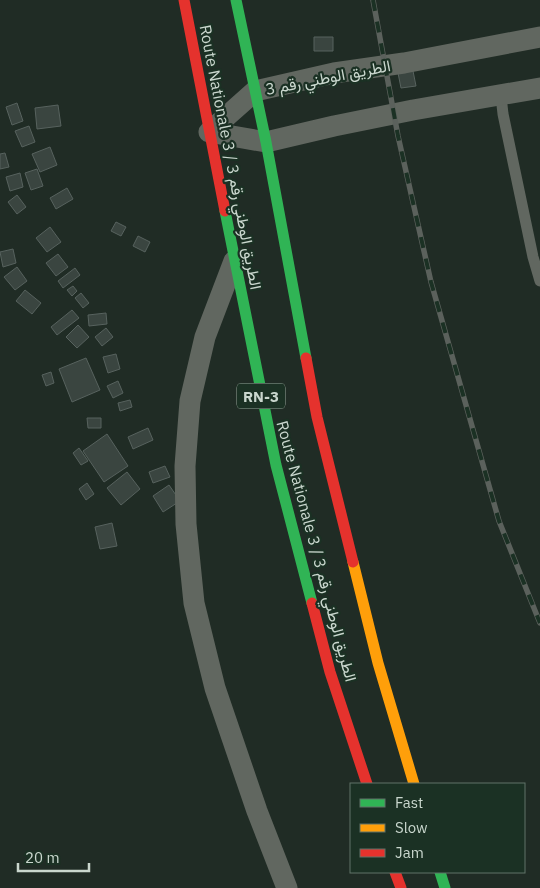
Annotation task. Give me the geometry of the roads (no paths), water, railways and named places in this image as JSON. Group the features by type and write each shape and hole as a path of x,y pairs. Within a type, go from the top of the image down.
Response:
{"highway":[{"name":"Route Nationale 3 / الطريق الوطني رقم 3","path":"184,0 234,261 276,465 330,672 367,783"},
{"name":"Route Nationale 3 / الطريق الوطني رقم 3","path":"236,0 266,142 317,417 378,663 414,783"},
{"path":"395,873 401,888"},
{"path":"440,873 445,888"}],"street":[{"name":"الطريق الوطني رقم 3","path":"209,132 255,90 334,73 404,63 540,37"},
{"path":"209,132 266,142 413,110 540,88"},
{"path":"234,261 205,336 190,401 185,466 186,524 194,603 215,688 287,888"}],"lane":[{"path":"500,96 540,281"}],"railway":[{"path":"373,0 398,136 431,282 499,521 540,623"}]}
